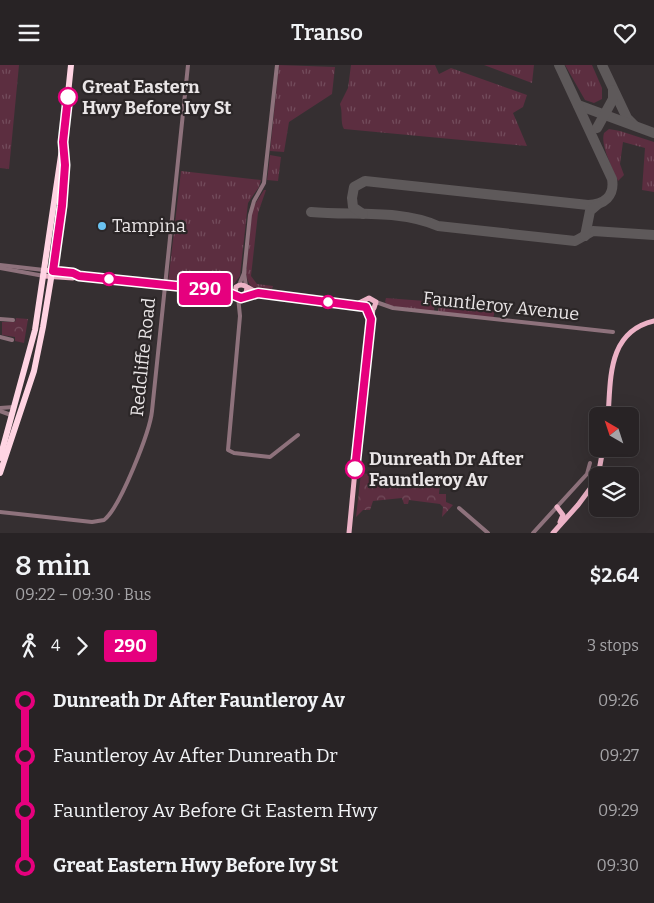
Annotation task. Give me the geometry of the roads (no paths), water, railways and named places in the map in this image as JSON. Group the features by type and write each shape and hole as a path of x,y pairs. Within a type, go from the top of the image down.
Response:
{"highway":[{"path":"0,458 35,330 63,142 71,65"},
{"path":"0,473 34,371 52,274 62,206 65,165 63,142"}],"main road":[{"path":"44,273 73,273 79,276 224,291 236,295 237,286 224,291"},
{"name":"Fauntleroy Avenue","path":"237,286 247,287 258,293"},
{"path":"246,296 247,287"},
{"name":"Fauntleroy Avenue","path":"236,295 246,296 258,293 369,307"},
{"path":"349,533 371,319 369,307 371,298 376,302 369,307"},
{"path":"609,407 616,351 639,327 654,321"},
{"path":"553,533 589,490"},
{"path":"553,533 563,517 557,507"}],"street":[{"name":"Redcliffe Road","path":"0,512 92,522 102,521 112,512 149,430 188,65"},
{"path":"247,287 244,273 251,209 264,183 278,65"},
{"path":"0,267 44,273"},
{"path":"237,286 244,273"},
{"path":"236,295 241,308"},
{"path":"246,296 241,308 228,450 234,453 267,458 298,435"},
{"name":"Fauntleroy Avenue","path":"376,302 385,306"},
{"name":"Fauntleroy Avenue","path":"369,307 385,306 496,321 613,332"},
{"path":"0,319 13,320"},
{"path":"0,337 12,340"},
{"path":"0,409 14,407"},
{"path":"0,409 11,415"},
{"path":"533,533 587,474 590,463"},
{"path":"459,508 488,533"}],"place":[{"name":"Great Eastern Hwy Before Ivy St","path":"68,97"},
{"name":"Tampina","path":"102,226"},
{"name":"Dunreath Dr After Fauntleroy Av","path":"355,469"}]}
